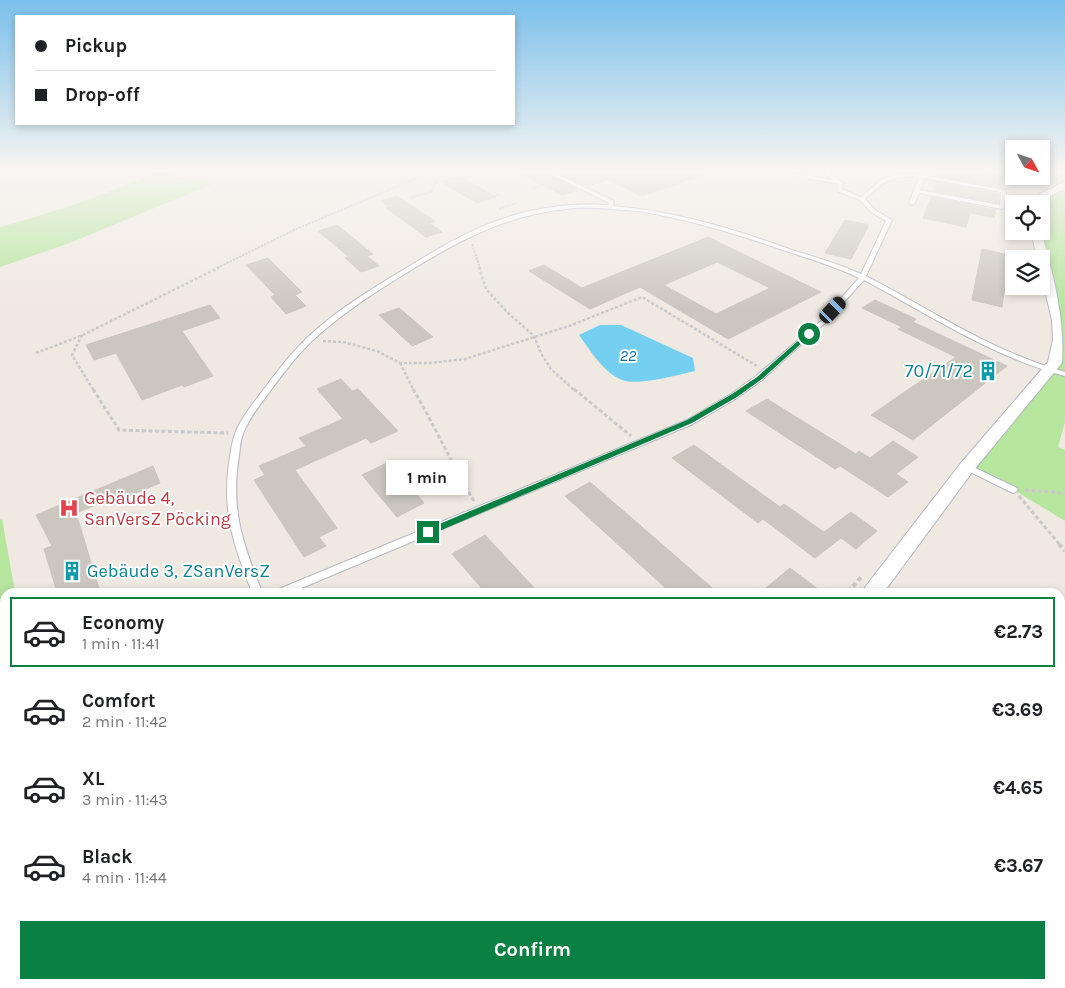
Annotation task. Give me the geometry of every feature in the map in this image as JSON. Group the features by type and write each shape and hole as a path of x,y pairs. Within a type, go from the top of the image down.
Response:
{"street":[{"path":"876,588 967,467 1055,363 1060,340 1059,320 1038,240"}],"lane":[{"path":"256,588 235,532 229,495 232,467 239,434 251,412 292,358 309,339 337,315 435,253 469,236 518,217"},
{"path":"677,217 781,247 863,277 1002,352 1048,370 1065,374"},
{"path":"293,588 690,422 734,396 766,372 822,322 863,277 889,220 884,217"},
{"path":"967,467 1014,490"}],"path":[{"path":"36,353 83,335 294,230 325,217"},
{"path":"1050,229 1052,235"},
{"path":"469,236 486,288 507,312 534,336 541,353 551,369 590,404 640,443"},
{"path":"309,339 343,342 378,350 400,363 430,363 466,359 606,313 642,297 766,372"},
{"path":"83,335 72,355 119,430 239,434"},
{"path":"400,363 410,384 433,422 456,472 480,510"},
{"path":"1014,490 1065,493"},
{"path":"1014,490 1065,551"}],"green space":[{"path":"33,217 132,217 70,243 0,267 0,227"},
{"path":"1050,217 1065,217 1065,422 1058,447 1065,450 1065,521 1014,490 967,467 1048,370 1060,340 1050,295 1050,250 1040,250 1038,240 1050,240"},
{"path":"2,519 14,588 0,588 0,520"}],"water":[{"name":"22","path":"600,325 621,325 693,358 695,371 647,381 629,382 622,380 603,366 579,335"}],"building":[{"path":"399,217 429,217 435,221 429,223 442,232 426,237"},
{"path":"923,217 969,217 966,227"},
{"path":"845,220 869,225 851,259 825,253"},
{"path":"337,225 373,254 367,256 379,266 361,272 345,258 349,257 318,231"},
{"path":"708,237 821,292 728,339 640,287 590,309 529,271 544,265 582,288","holes":["717,262 770,288 716,314 664,285"]},
{"path":"982,249 1005,254 1005,285 1002,307 972,300"},
{"path":"268,258 302,292 295,295 306,306 286,314 271,297 275,295 246,265"},
{"name":"70/71/72","path":"875,300 916,319 913,322 1007,366 913,440 871,415 956,357 898,329 902,327 862,308"},
{"path":"210,305 220,318 182,331 213,376 184,387 182,385 142,400 116,353 94,360 86,345"},
{"path":"399,308 433,337 412,346 379,315"},
{"path":"341,379 352,391 358,389 398,431 371,443 366,438 295,470 337,528 319,537 326,546 304,557 254,480 265,475 259,466 306,446 299,438 343,419 317,389"},
{"path":"767,399 856,454 859,451 870,458 893,441 918,457 896,474 908,482 888,497 840,466 835,469 746,411"},
{"path":"694,445 780,507 784,504 824,532 851,512 877,531 856,549 841,538 815,558 763,519 758,523 672,458"},
{"path":"389,462 424,503 397,517 362,475"},
{"path":"153,466 160,483 115,502 111,499 76,513 99,588 56,588 44,549 52,546 36,515"},
{"path":"590,482 712,588 666,588 565,496"},
{"path":"485,535 534,588 482,588 452,554"},
{"path":"790,568 817,588 766,588"}],"place":[{"name":"70/71/72","path":"988,371"},
{"name":"Gebäude 4, SanVersZ Pöcking","path":"69,508"},
{"name":"Gebäude 3, ZSanVersZ","path":"72,571"}],"route":[{"path":"428,532 690,422 734,396 759,378 809,334"}]}
